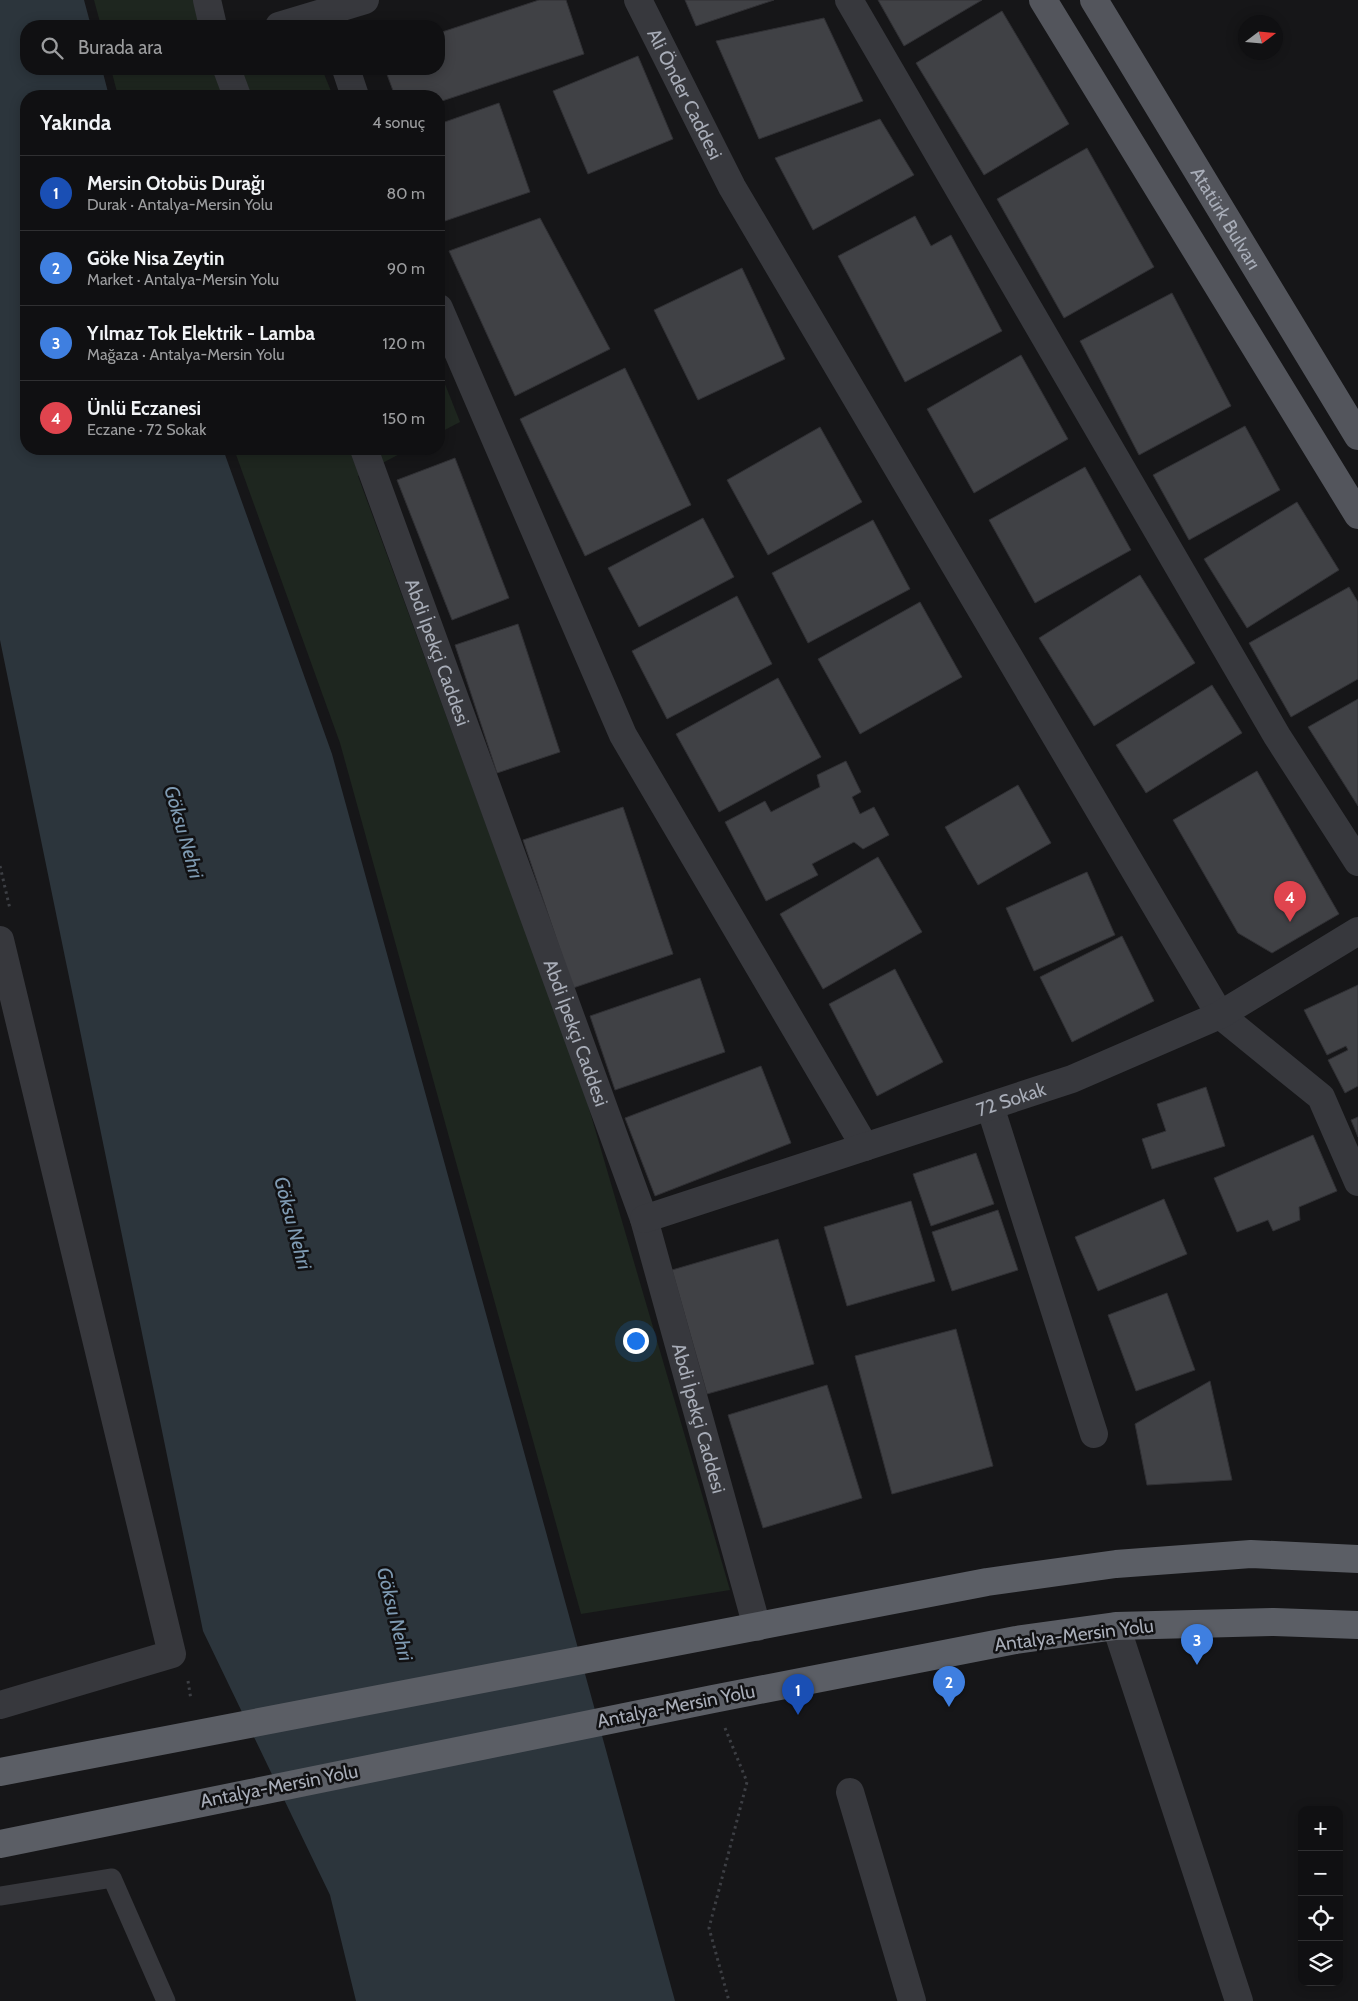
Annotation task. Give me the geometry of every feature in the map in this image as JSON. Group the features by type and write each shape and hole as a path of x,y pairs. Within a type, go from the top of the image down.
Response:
{"highway":[{"path":"0,1772 987,1582 1116,1564 1251,1554 1358,1559"},
{"name":"Antalya-Mersin Yolu","path":"0,1844 168,1808 712,1698 1016,1640 1116,1626 1274,1622 1358,1626"}],"main road":[{"path":"1043,0 1358,514"},
{"name":"Atatürk Bulvarı","path":"1094,0 1358,436"}],"street":[{"path":"207,0 212,20"},
{"path":"330,19 364,0"},
{"name":"Ali Önder Caddesi","path":"638,0 732,187 1220,1015"},
{"path":"849,0 1277,736 1358,862"},
{"path":"229,75 235,90"},
{"path":"348,75 353,90"},
{"path":"445,322 624,735 864,1147"},
{"name":"Abdi İpekçi Caddesi","path":"366,455 644,1219 757,1627"},
{"name":"72 Sokak","path":"644,1219 1072,1079 1220,1015 1358,931"},
{"path":"0,940 172,1654 0,1705"},
{"path":"1220,1015 1321,1097 1358,1182"},
{"path":"990,1106 1094,1434"},
{"path":"1116,1626 1239,2001"},
{"path":"850,1792 912,2001"}],"lane":[{"path":"0,1896 112,1878 166,2001"}],"path":[{"path":"712,1698 747,1782 709,1928 729,2001"}],"shaded area":[{"path":"94,0 218,0 224,20 99,20"},
{"path":"113,75 324,75 331,90 116,90"},
{"path":"445,384 460,422 445,430"},
{"path":"236,455 398,455 358,476 583,1088 730,1590 581,1614 340,743"}],"water":[{"name":"Göksu Nehri","path":"0,0 84,0 89,20 20,20 20,75 104,75 107,90 20,90 20,455 225,455 332,754 675,2001 356,2001 330,1895 203,1631 0,640"}],"building":[{"path":"539,0 566,0 584,54 445,100 445,90 393,90 387,75 445,75 445,31"},
{"path":"685,0 774,0 696,26"},
{"path":"878,0 982,0 904,46"},
{"path":"1002,11 1069,124 984,175 916,63"},
{"path":"824,18 863,101 759,139 716,41"},
{"path":"638,56 673,139 588,174 553,91"},
{"path":"499,103 530,192 445,221 445,122"},
{"path":"880,119 914,175 813,230 775,158"},
{"path":"1087,148 1154,267 1064,318 997,199"},
{"path":"915,216 931,246 951,235 1002,331 905,382 838,256"},
{"path":"540,218 610,349 515,396 449,251"},
{"path":"742,268 785,359 698,400 654,310"},
{"path":"1172,293 1231,406 1139,455 1080,341"},
{"path":"1021,355 1068,439 974,493 927,409"},
{"path":"625,368 691,505 585,556 520,419"},
{"path":"1245,426 1280,490 1189,540 1153,475"},
{"path":"820,427 862,502 768,555 727,480"},
{"path":"455,458 509,598 452,620 397,480"},
{"path":"1085,467 1131,550 1035,603 989,520"},
{"path":"1297,502 1339,570 1247,628 1204,559"},
{"path":"703,518 734,577 639,627 608,568"},
{"path":"873,520 910,589 808,643 772,573"},
{"path":"1140,575 1195,663 1094,726 1039,638"},
{"path":"1349,587 1358,602 1358,679 1291,717 1249,643"},
{"path":"737,596 772,664 667,719 632,651"},
{"path":"920,602 962,677 860,734 818,659"},
{"path":"518,624 560,752 497,773 455,645"},
{"path":"778,678 821,757 719,812 676,734"},
{"path":"1212,685 1242,733 1146,793 1116,745"},
{"path":"1358,699 1358,806 1308,727"},
{"path":"846,761 861,792 852,797 860,814 874,807 889,835 863,849 854,842 812,864 818,875 766,901 725,822 765,801 771,812 820,787 817,775"},
{"path":"1257,771 1339,914 1272,953 1238,933 1173,820"},
{"path":"1018,785 1051,843 978,885 945,827"},
{"path":"623,807 673,954 573,988 523,840"},
{"path":"878,857 922,932 823,989 780,914"},
{"path":"1087,872 1115,935 1034,971 1006,908"},
{"path":"1122,936 1154,1001 1072,1042 1040,977"},
{"path":"895,969 943,1062 877,1096 829,1004"},
{"path":"700,978 725,1052 615,1090 590,1016"},
{"path":"1358,985 1358,1086 1345,1093 1328,1060 1348,1050 1346,1046 1327,1055 1304,1010"},
{"path":"761,1066 791,1143 655,1196 625,1118"},
{"path":"1206,1087 1225,1146 1152,1169 1142,1139 1166,1131 1157,1104"},
{"path":"1358,1117 1358,1137 1351,1120"},
{"path":"1313,1135 1337,1191 1299,1207 1300,1220 1273,1231 1268,1220 1237,1232 1214,1178"},
{"path":"976,1153 994,1204 931,1226 913,1174"},
{"path":"1164,1199 1187,1254 1098,1291 1075,1237"},
{"path":"911,1201 935,1281 847,1306 824,1227"},
{"path":"998,1210 1018,1270 952,1291 932,1232"},
{"path":"778,1239 814,1364 707,1394 672,1270"},
{"path":"1167,1293 1195,1370 1136,1391 1108,1315"},
{"path":"956,1329 993,1466 892,1494 855,1356"},
{"path":"1210,1381 1232,1480 1147,1485 1135,1424"},
{"path":"827,1385 862,1498 763,1528 728,1415"}],"place":[{"name":"Ünlü Eczanesi","path":"1290,922"},
{"name":"Yılmaz Tok Elektrik - Lamba","path":"1197,1665"},
{"name":"Göke Nisa Zeytin","path":"949,1707"},
{"name":"Mersin Otobüs Durağı","path":"798,1715"}]}
